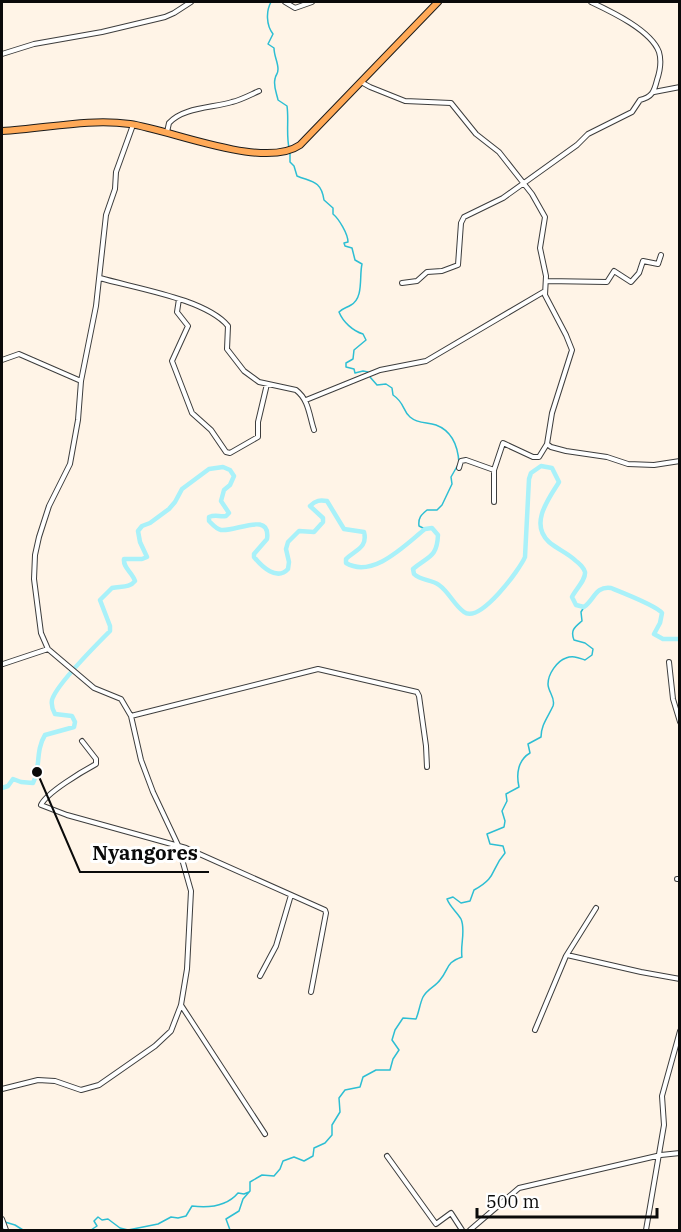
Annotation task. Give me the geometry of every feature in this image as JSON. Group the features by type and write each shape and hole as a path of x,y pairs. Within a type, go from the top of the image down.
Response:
{"main road":[{"path":"2,131 118,122 249,152 266,154 290,151 300,145 438,2"}],"street":[{"path":"2,54 34,44 102,32 174,14 192,2"},
{"path":"285,2 296,8 312,2"},
{"path":"402,283 416,282 425,273 442,271 458,265 462,219 503,198 577,145 588,134 632,112 640,100 649,98 654,92 660,68 660,56 656,46 624,19 591,2"},
{"path":"361,81 391,97 408,102 451,103 476,134 499,152 523,182 545,218 540,248 546,281 545,291 549,304 565,331 572,349 552,413 547,444 537,458 504,443 494,470 494,502"},
{"path":"654,92 680,87"},
{"path":"167,132 169,123 177,117 191,111 233,102 259,91"},
{"path":"2,1089 38,1080 55,1081 81,1090 99,1085 167,1035 174,1025 181,1005 187,969 191,896 178,845 141,760 131,716 121,699 96,689 48,649 39,623 34,579 34,555 48,509 70,465 78,420 81,381 96,306 106,215 115,189 116,172 133,124"},
{"path":"546,281 609,282 614,272 631,282 639,273 644,261 658,264 661,255"},
{"path":"100,278 200,306 226,323 228,352 250,377 267,384 296,390 306,400 314,430"},
{"path":"306,400 380,370 426,361 545,291"},
{"path":"179,299 177,312 188,326 172,360 172,365 192,412 211,430 226,452 230,453 258,437 259,419 267,384"},
{"path":"2,360 19,354 81,381"},
{"path":"547,444 566,451 607,457 628,464 654,465 680,461"},
{"path":"459,468 461,461 466,460 494,470"},
{"path":"3,664 48,649"},
{"path":"669,662 673,699 680,722"},
{"path":"131,716 320,669 417,692 427,767"},
{"path":"82,741 97,761 96,764 42,801 41,805 67,815 178,845 326,911 311,992"},
{"path":"260,976 276,946 291,895"},
{"path":"536,1030 567,955 596,908"},
{"path":"567,955 680,979"},
{"path":"181,1005 265,1134"},
{"path":"646,1230 661,1155 664,1121 662,1096 680,1031"},
{"path":"470,1230 519,1188 661,1155 680,1153"},
{"path":"387,1156 436,1224 451,1213 462,1230"},
{"path":"2,1220 6,1230"}],"waterway":[{"path":"271,2 268,18 273,34 268,44 274,48 278,66 274,84 278,100 287,106 289,148"},
{"path":"290,152 290,162 297,176 318,185 324,200 333,208 333,214 345,231 348,239 348,242 344,243 345,246 352,248 355,260 362,264 358,297 355,302 339,312 346,323 363,334 366,340 354,350 353,359 346,363 346,367 354,369 355,373 368,372"},
{"path":"370,377 377,385 386,384 392,388 393,395 400,401 410,417 416,421 442,428 450,435 456,446 459,463 451,477 452,484 442,505 437,510 427,510 420,517 419,526 425,529"},
{"path":"2,788 8,786 13,779 33,783 40,747 45,735 74,727 75,722 72,716 55,714 52,700 69,675 110,631 100,600 112,588 128,586 135,581 124,559 147,557 138,531 142,526 169,509 182,489 209,469 223,467 230,470 234,476 230,485 224,490 221,501 229,513 226,516 209,517 209,521 221,530 258,524 264,526 267,539 254,557 270,571 279,574 288,569 286,549 288,542 299,531 314,532 323,522 323,518 310,506 318,501 327,501 344,529 364,532 364,542 346,559 346,563 356,567 367,567 388,558 425,529 432,528 438,535 436,548 431,556 413,569 414,574 439,585 460,609 471,614 480,610 499,594 522,563 525,557 529,479 531,473 541,466 552,468 559,482 543,511 541,527 543,535 549,542 573,558 584,570 584,578 572,597 576,605 584,607 598,591 611,588 646,603 662,613 654,634 663,639 680,639"},
{"path":"230,1230 226,1219 239,1211 243,1199 250,1191 250,1182 262,1175 274,1176 283,1161 294,1157 304,1161 313,1156 314,1148 325,1143 332,1135 332,1125 340,1112 339,1098 345,1090 360,1087 363,1077 376,1070 390,1070 399,1050 392,1040 395,1030 403,1018 416,1019 425,994 438,982 450,964 462,957 461,919 447,899 453,897 461,903 470,901 474,890 487,881 505,853 503,846 490,844 487,834 504,827 502,811 507,801 506,794 519,787 519,768 523,759 530,753 528,744 541,737 543,725 554,703 548,684 551,672 559,662 566,658 574,657 585,660 592,655 593,649 585,643 574,640 573,637 574,629 582,621 581,612 584,607"},
{"path":"91,1230 97,1226 94,1221 98,1217 102,1220 108,1219 120,1228 128,1230 158,1224 171,1217 186,1216 192,1206 217,1205 228,1201 238,1193 249,1192"},
{"path":"5,1222 23,1230"},
{"path":"26,1230 40,1230"}],"place":[{"name":"Nyangores","path":"37,772"}]}
